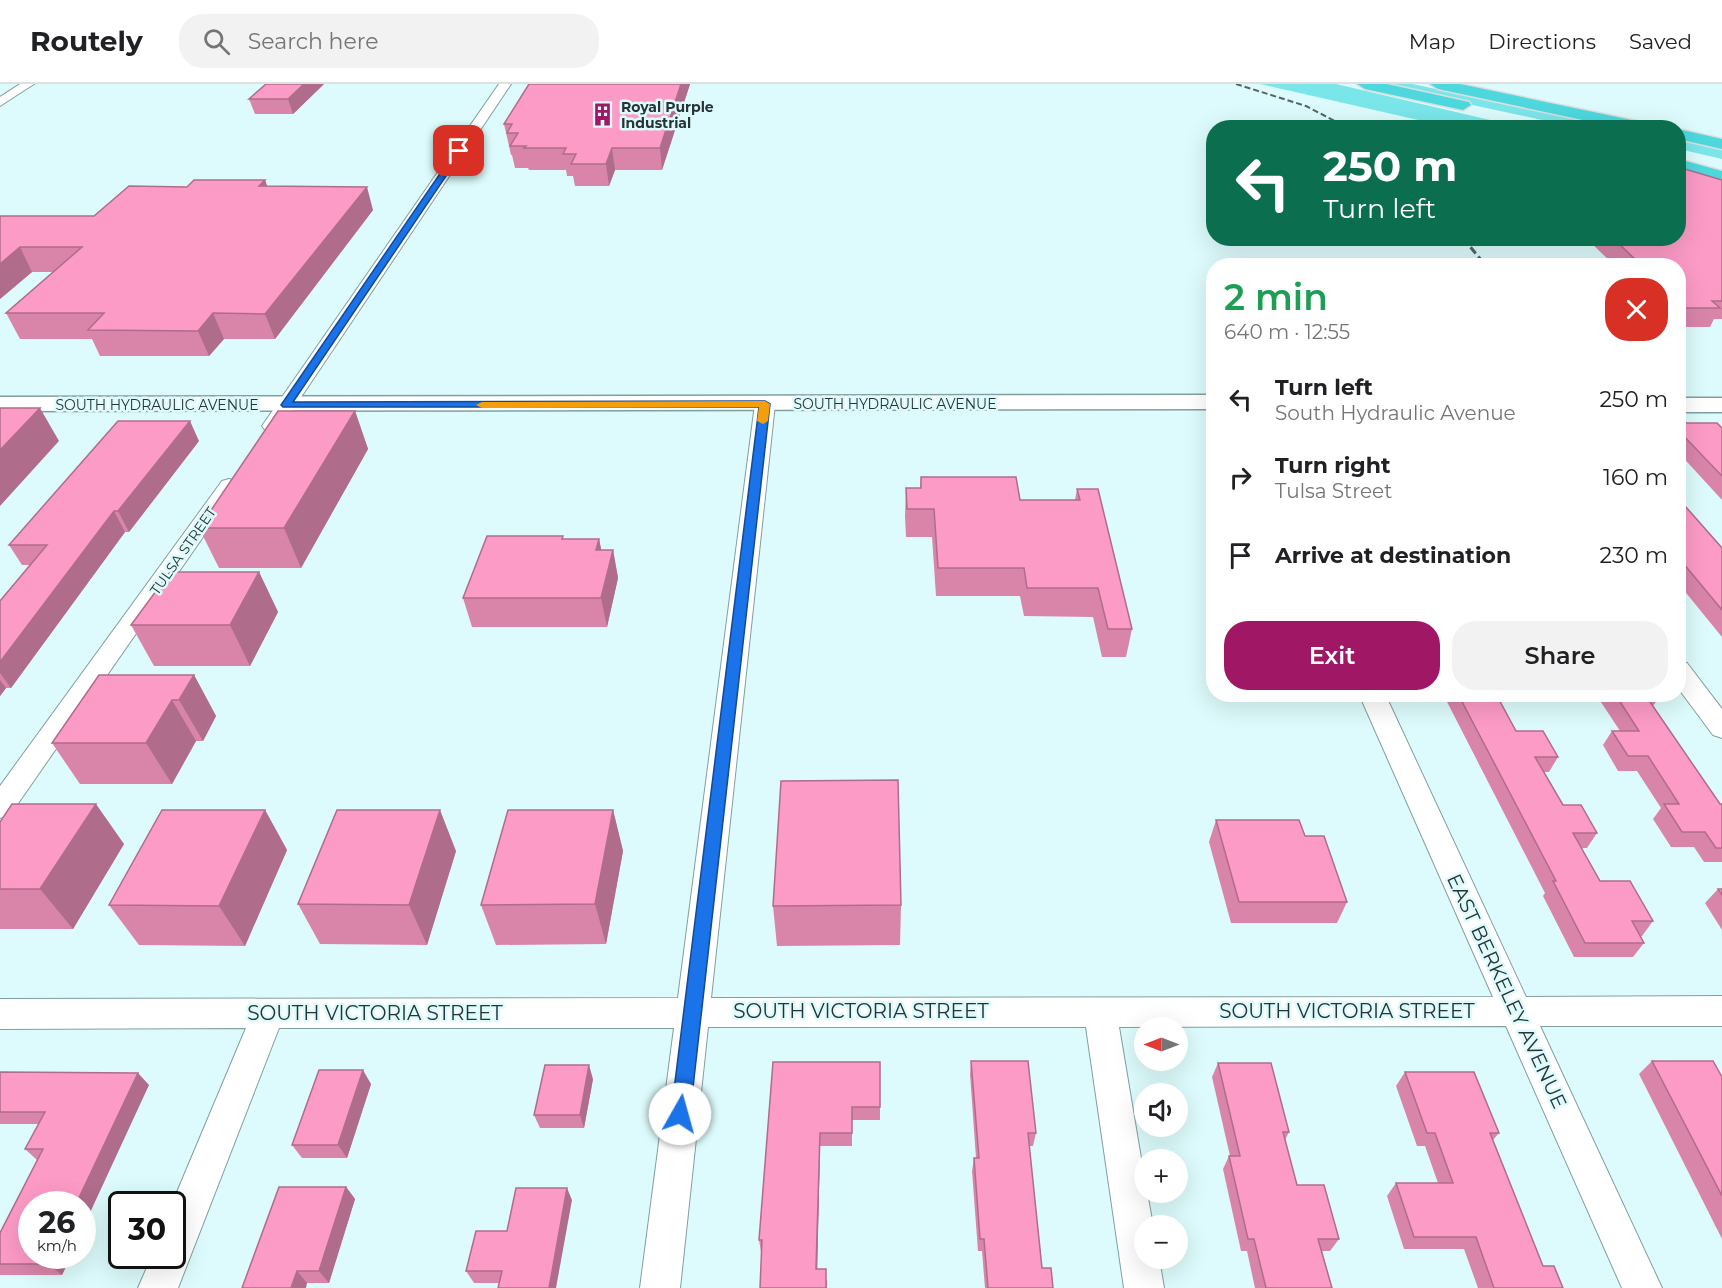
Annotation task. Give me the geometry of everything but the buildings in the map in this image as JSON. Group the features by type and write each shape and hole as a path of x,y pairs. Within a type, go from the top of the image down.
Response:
{"highway":[{"path":"1365,84 1528,120"},
{"path":"1438,84 1608,120"},
{"path":"1456,104 1478,110"},
{"path":"1686,136 1722,144"},
{"path":"1686,155 1722,162"},
{"path":"1686,166 1722,177"}],"street":[{"path":"255,449 505,84"},
{"path":"0,91 23,87"},
{"path":"0,102 23,87"},
{"name":"SOUTH HYDRAULIC AVENUE","path":"0,404 1206,402"},
{"path":"660,1288 765,404"},
{"path":"1686,405 1722,405"},
{"name":"TULSA STREET","path":"0,807 241,468"},
{"path":"1686,680 1722,728"},
{"name":"EAST BERKELEY AVENUE","path":"1376,702 1642,1288"},
{"path":"1100,1011 1144,1288"},
{"name":"SOUTH VICTORIA STREET","path":"0,1014 1722,1011"},
{"path":"186,1217 269,1013"},
{"path":"158,1288 166,1269"}],"shaded area":[{"path":"1260,84 1336,84 1490,120 1418,120"},
{"path":"1375,84 1412,84 1584,120 1542,120"},
{"path":"1686,142 1722,150 1722,159 1686,151"}],"railway":[{"path":"1236,84 1306,106 1333,120"},
{"path":"1470,246 1479,258"}],"slow traffic":[{"path":"482,405 765,404 763,421"}],"place":[{"name":"Royal Purple Industrial","path":"603,115"}],"route":[{"path":"459,151 286,405 765,404 680,1114"}]}
